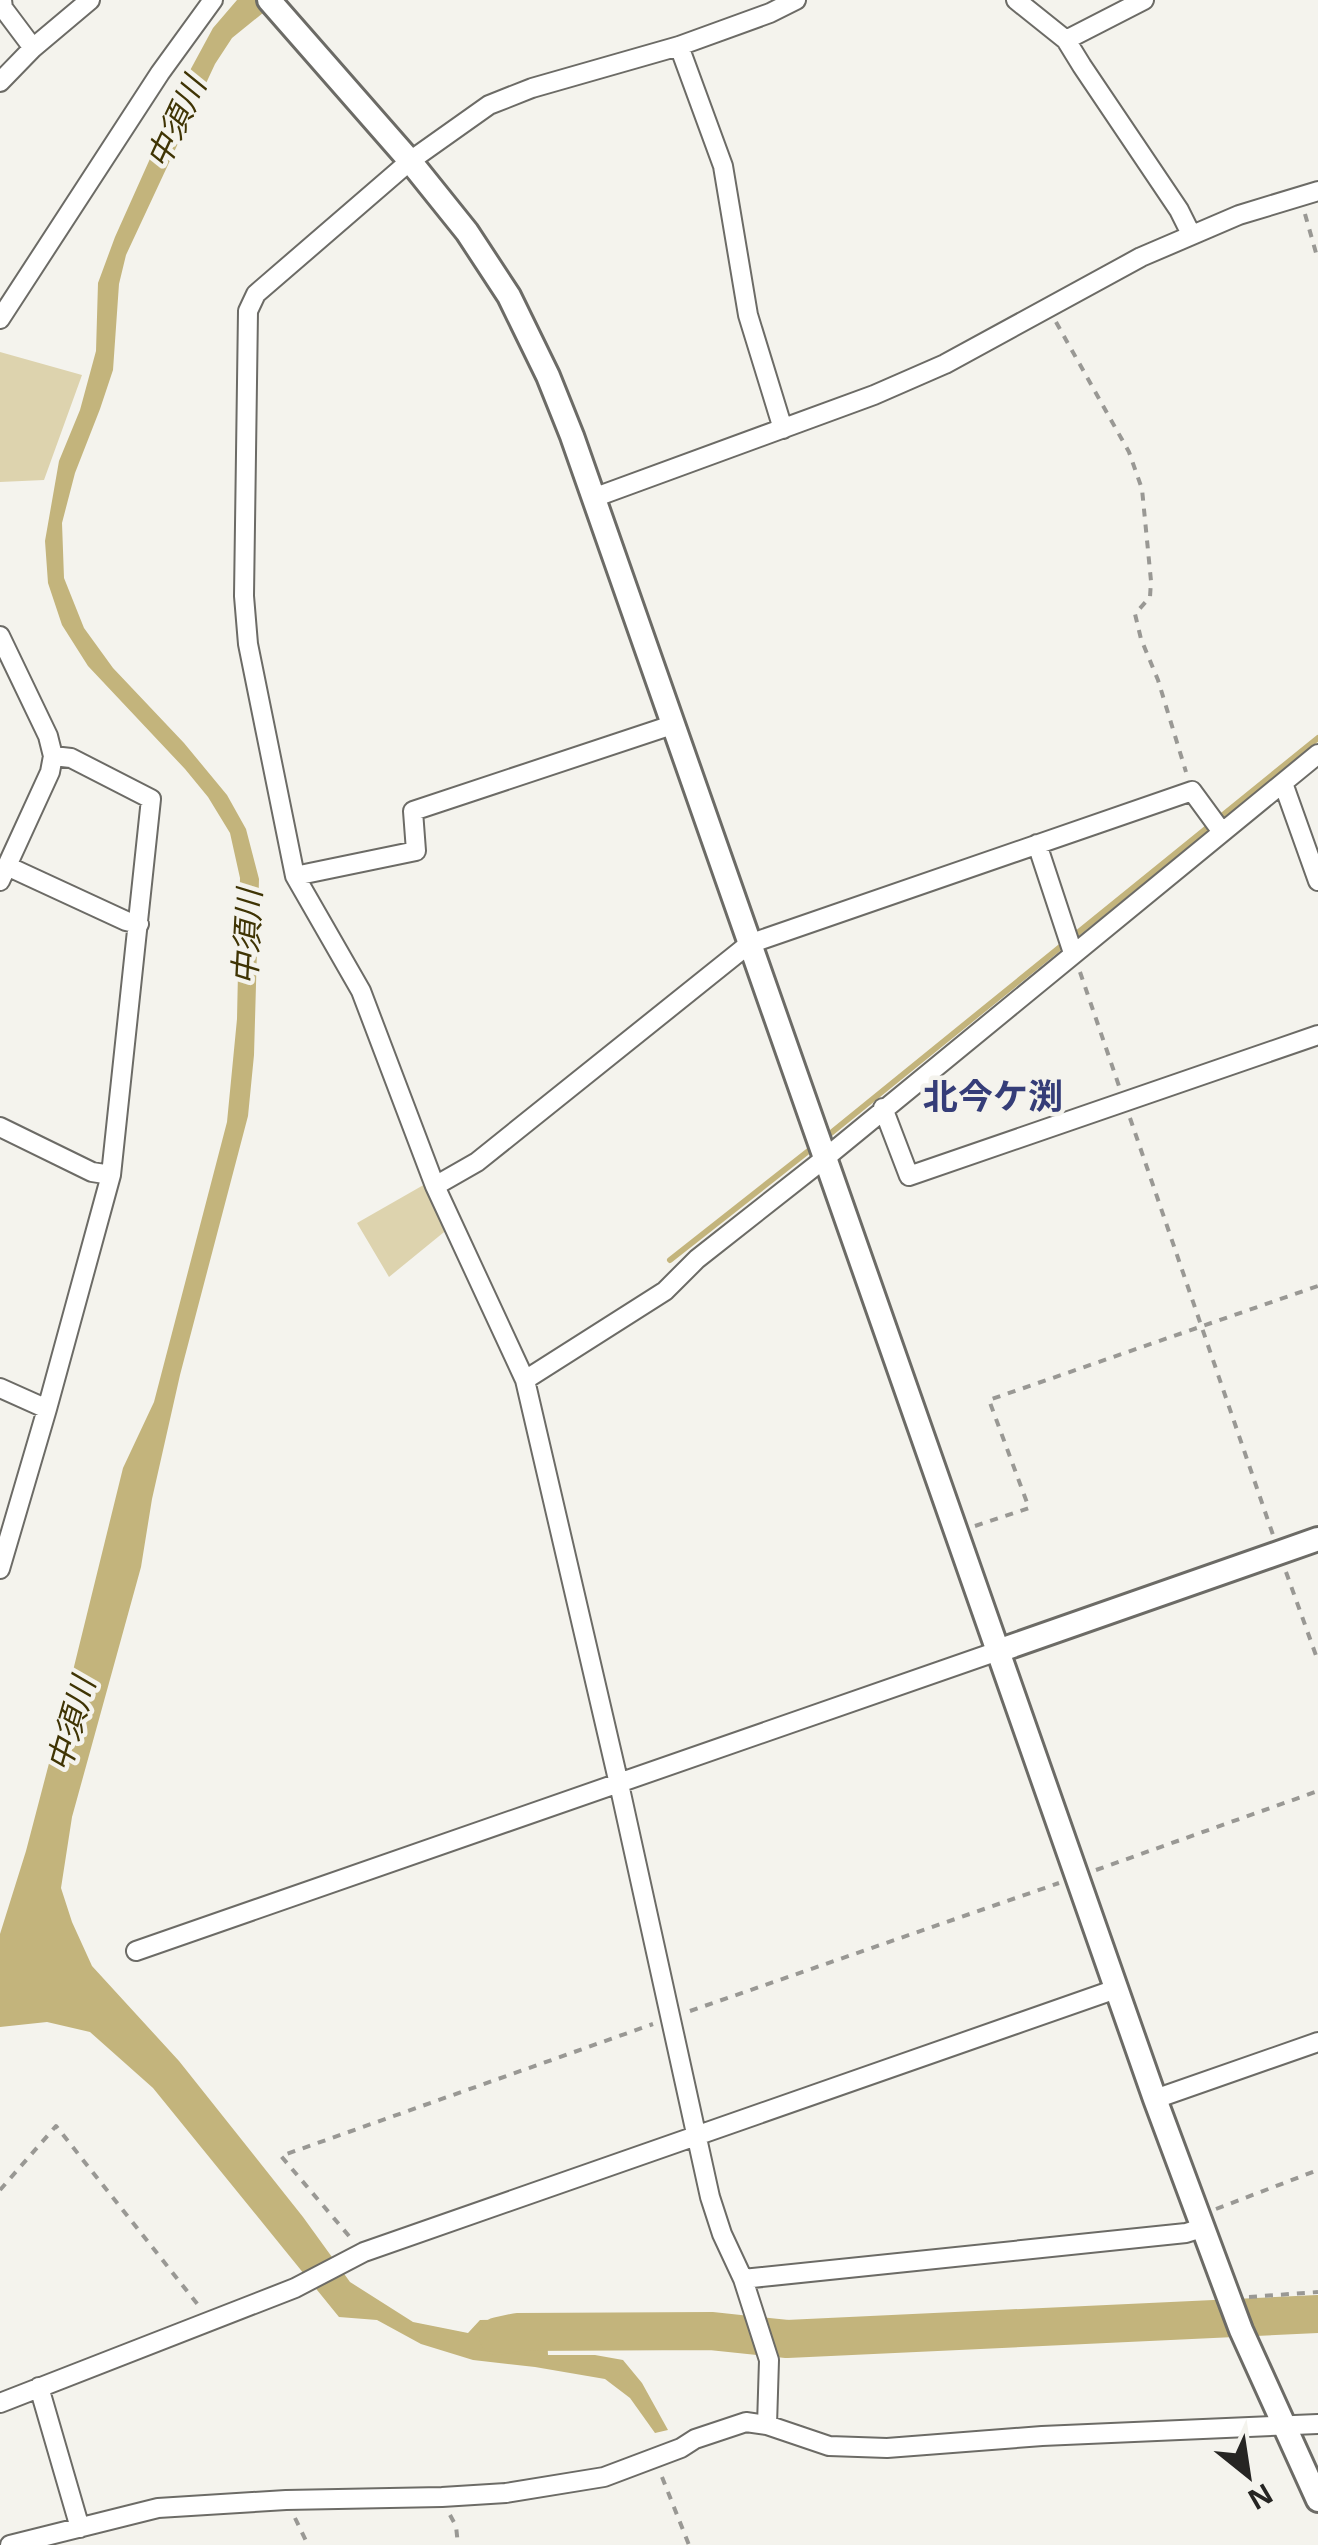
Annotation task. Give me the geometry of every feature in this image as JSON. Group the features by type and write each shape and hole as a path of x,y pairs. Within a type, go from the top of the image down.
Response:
{"street":[{"path":"2,0 2,8 33,48"},
{"path":"0,82 90,0"},
{"path":"2,311 213,0"},
{"path":"767,2425 769,2360 762,2330 710,2197 620,1784 525,1380 436,1186 361,991 295,876 248,644 245,427 248,310 256,294 410,161 489,104 679,46 770,14 796,0"},
{"path":"1016,0 1066,40 1191,234"},
{"path":"1066,40 1144,0"},
{"path":"272,3 467,232 509,296 548,376 1155,2099 1241,2330 1318,2500"},
{"path":"679,46 724,166 748,315 783,429"},
{"path":"593,498 874,396 945,364 1141,257 1239,214 1309,194"},
{"path":"0,636 54,756 4,873 139,924"},
{"path":"295,876 416,850 414,811 672,725"},
{"path":"525,1380 665,1291 697,1259 1318,754"},
{"path":"0,1569 111,1175 150,799 71,758 54,756"},
{"path":"1283,784 1318,881"},
{"path":"436,1186 477,1162 749,944 1192,791 1222,832"},
{"path":"1038,844 1074,953"},
{"path":"884,1108 909,1176 1318,1035"},
{"path":"0,1127 92,1172 111,1175"},
{"path":"0,1388 47,1409"},
{"path":"136,1951 1318,1540"},
{"path":"0,2403 295,2288 359,2254 1116,1990"},
{"path":"1155,2099 1318,2042"},
{"path":"743,2279 1186,2233 1200,2222"},
{"path":"39,2387 80,2528"},
{"path":"10,2545 158,2508 286,2500 442,2498 506,2493 604,2477 656,2459 695,2438 746,2422 829,2446 887,2448 1042,2436 1318,2424"}],"path":[{"path":"1309,194 1318,260"},
{"path":"1048,306 1129,452 1142,489 1151,581 1150,597 1136,614 1192,791"},
{"path":"1074,953 1318,1660"},
{"path":"956,1532 1029,1508 989,1400 1318,1286"},
{"path":"359,2254 281,2156 1318,1792"},
{"path":"0,2190 56,2126 210,2320"},
{"path":"1200,2222 1318,2170"},
{"path":"1230,2302 1318,2292"},
{"path":"656,2459 689,2545"},
{"path":"442,2498 456,2526 458,2545"},
{"path":"286,2500 308,2545"}],"shaded area":[{"path":"0,352 82,375 44,480 0,482"},
{"path":"427,1183 449,1228 389,1277 357,1223"}],"water":[{"name":"中須川","path":"237,0 279,0 232,38 215,64 126,255 119,284 113,370 75,473 62,523 64,578 84,628 113,668 227,795 246,829 259,879 254,1055 248,1116 180,1375 141,1567 72,1817 61,1888 92,1966 179,2061 350,2282 413,2322 468,2333 480,2320 546,2319 548,2355 595,2355 623,2360 642,2383 668,2430 655,2433 630,2398 605,2379 473,2360 421,2344 377,2320 339,2317 153,2088 90,2032 47,2022 0,2027 0,1934 26,1851 123,1468 154,1402 227,1122 237,1019 240,878 230,833 185,769 88,666 62,625 48,583 45,541 59,461 80,410 96,351 98,283 187,76 213,28"}],"waterway":[{"path":"826,1137 1318,738"},
{"path":"670,1260 816,1145"},
{"path":"498,2336 517,2332 711,2331 787,2339 1318,2314"}],"district":[{"name":"北今ケ渕","path":"993,1095"}]}
